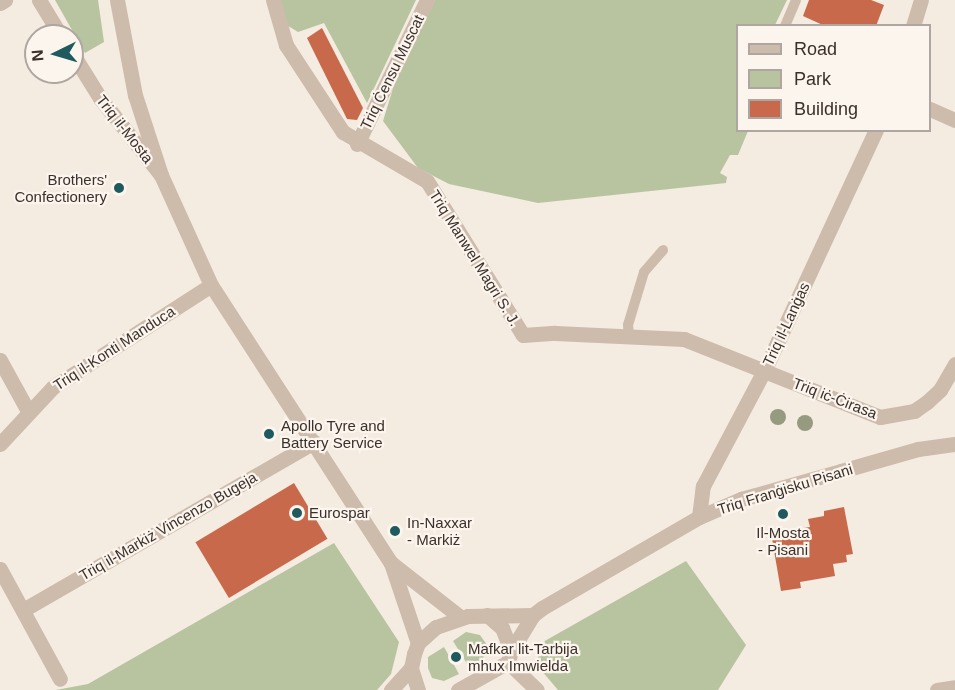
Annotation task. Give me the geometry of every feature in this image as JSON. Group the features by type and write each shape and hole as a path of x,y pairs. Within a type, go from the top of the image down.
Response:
{"street":[{"path":"0,3 5,0"},
{"path":"39,0 54,24"},
{"path":"117,0 135,95 161,175 211,285 391,563 418,643"},
{"name":"Triq Manwel Magri S. J.","path":"273,0 286,45 343,132 357,144 427,181 523,335 684,339 764,371"},
{"name":"Triq Ċensu Muscat","path":"357,144 427,0"},
{"path":"914,24 921,0"},
{"name":"Triq il-Mosta","path":"84,72 100,98 161,175"},
{"path":"931,109 955,120"},
{"name":"Triq il-Lanġas","path":"699,517 703,486 764,371 875,132"},
{"name":"Triq il-Konti Manduca","path":"0,444 28,411 53,387 211,285"},
{"path":"0,360 28,411"},
{"name":"Triq iċ-Ċirasa","path":"764,371 880,417 914,411 927,402 940,390 955,364"},
{"name":"Triq il-Markiż Vincenzo Bugeja","path":"23,610 314,442"},
{"name":"Triq Franġisku Pisani","path":"510,657 533,615 699,517 741,499 852,467 918,449 955,444"},
{"path":"391,563 460,617"},
{"path":"0,568 60,679"},
{"path":"488,615 502,628 510,657 537,690"},
{"path":"391,690 411,668 418,643 436,627 460,617 533,615"},
{"path":"458,690 510,657"},
{"path":"411,668 418,690"},
{"path":"937,690 955,687"}],"lane":[{"path":"786,24 796,0"},
{"path":"629,336 628,326 644,272 663,250"}],"green space":[{"path":"55,0 98,0 104,42 85,53 84,24 69,24"},
{"path":"277,0 416,0 367,103 324,23 298,32 285,24"},
{"path":"435,0 787,0 775,24 736,24 736,132 748,132 738,155 730,155 720,173 727,177 726,183 538,203 449,184 418,168 383,121 394,85"},
{"path":"334,543 399,642 391,674 377,690 56,690 88,684"},
{"path":"686,561 746,645 718,690 558,690 536,664 543,642"},
{"path":"466,632 480,635 487,645 483,659 469,667 453,641"},
{"path":"444,647 459,674 444,681 432,678 428,668 428,657"}],"building":[{"path":"809,0 871,0 884,5 877,24 821,24 803,16"},
{"path":"322,28 363,108 357,120 347,119 307,38"},
{"path":"294,483 327,539 229,598 195,542"},
{"path":"844,507 853,554 846,555 847,562 833,564 835,576 800,582 801,588 781,591 771,533 810,527 808,519 824,516 824,511"}],"place":[{"name":"Brothers' Confectionery","path":"119,188"},
{"name":"Apollo Tyre and Battery Service","path":"269,434"},
{"name":"Eurospar","path":"297,513"},
{"name":"Il-Mosta - Pisani","path":"783,514"},
{"name":"In-Naxxar - Markiż","path":"395,531"},
{"name":"Mafkar lit-Tarbija mhux Imwielda","path":"456,657"}]}
